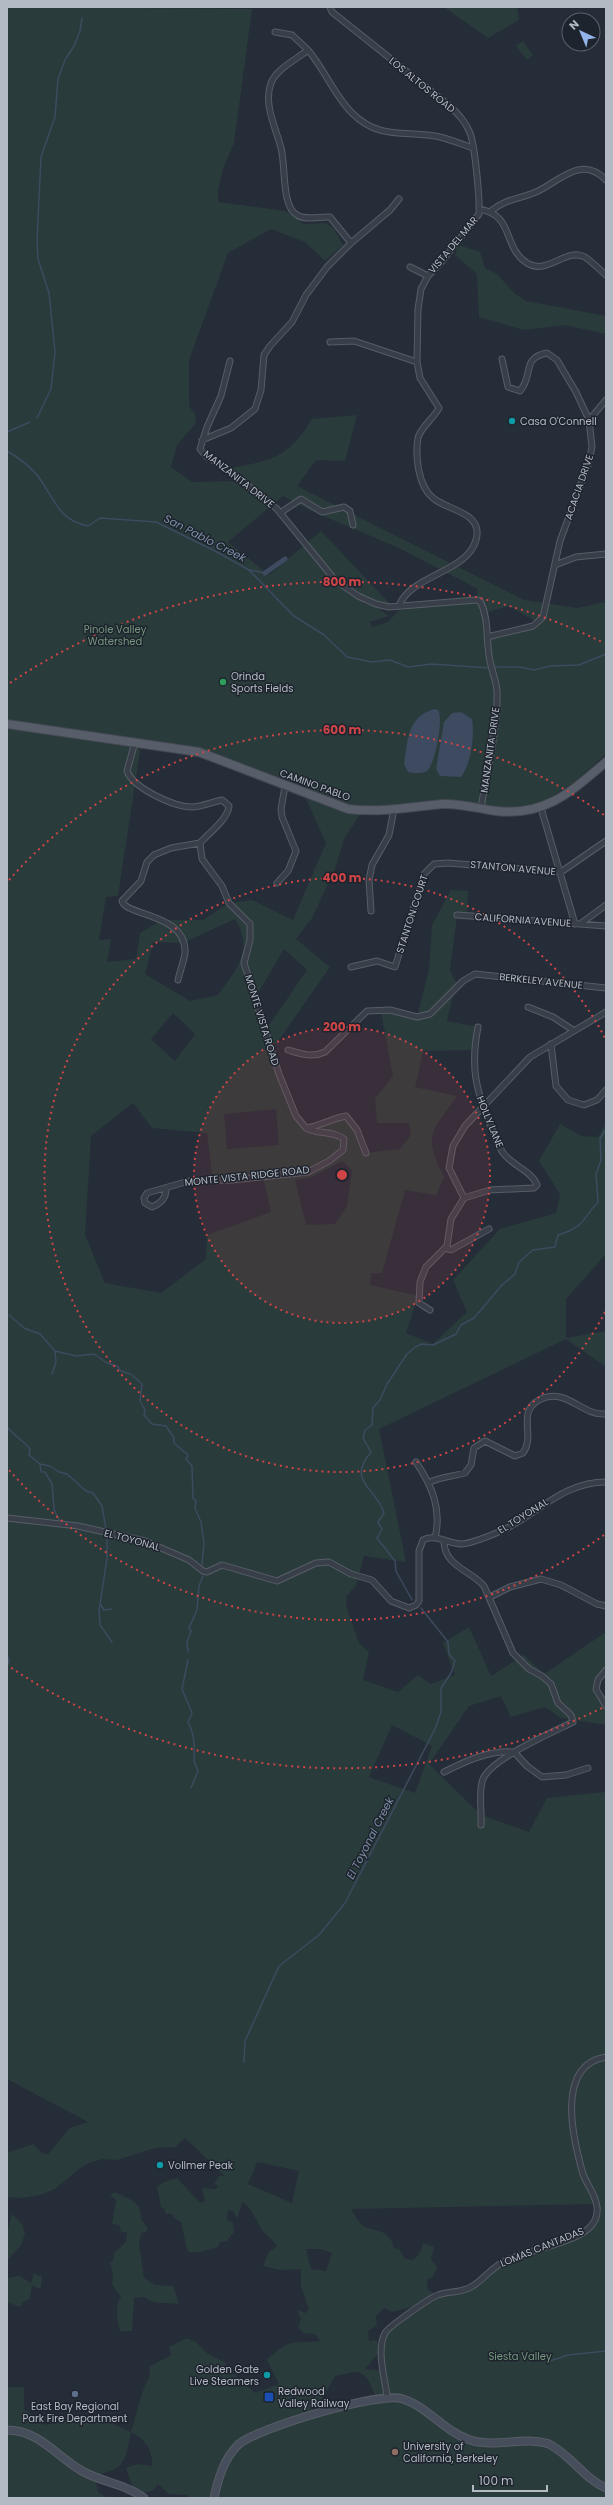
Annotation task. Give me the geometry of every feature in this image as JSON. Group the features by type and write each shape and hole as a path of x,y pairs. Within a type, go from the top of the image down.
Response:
{"main road":[{"name":"CAMINO PABLO","path":"7,724 199,752 285,786 348,808 377,811 444,804 514,812 541,808 573,790 606,762"}],"street":[{"name":"LOS ALTOS ROAD","path":"330,7 332,12 450,106 462,119 470,134 473,148 479,209"},
{"path":"275,32 292,35 308,50 322,66 335,92 352,113 370,127 379,132 436,136 473,148"},
{"path":"308,50 277,74 269,90 272,123 282,149 290,208 297,215 306,218 330,217 351,243"},
{"path":"491,211 504,200 537,192 571,171 581,169 597,172 606,180"},
{"name":"MANZANITA DRIVE","path":"399,199 390,210 351,243 327,267 306,296 292,322 276,338 264,355 261,390 255,409 231,428 202,440 200,449 206,456 227,469 280,512 335,580 358,596 376,604 399,606 476,600 480,602 484,609 489,657 495,676 497,699 494,733 480,808"},
{"path":"479,209 491,211 499,217 517,255 528,264 544,267 575,255 584,257 606,275"},
{"name":"VISTA DEL MAR","path":"399,606 403,597 414,588 453,566 467,554 476,542 478,529 474,521 465,514 433,498 425,490 422,482 417,456 418,436 439,408 420,378 417,362 418,309 421,289 428,276 443,260 479,214 479,209"},
{"path":"410,267 428,276"},
{"path":"330,342 354,341 417,362"},
{"name":"ACACIA DRIVE","path":"487,637 533,626 543,617 560,541 590,459 592,447 589,420 576,392 557,360 547,353 536,355 531,361 526,384 520,391 508,387 502,359"},
{"path":"202,440 221,396 230,361"},
{"path":"589,420 606,400"},
{"path":"280,512 301,499 322,512 347,508 352,517 353,525"},
{"path":"555,565 576,557 606,554"},
{"path":"135,742 127,765 128,776 134,782 168,802 183,806 194,807 222,800 229,806 228,811 223,818 200,842 171,848 154,855 147,862 141,882 122,901 126,907 168,923 180,937 185,952 178,980"},
{"path":"277,883 288,871 296,850 282,817 281,809 285,786"},
{"path":"541,808 577,924 606,926"},
{"path":"371,911 369,880 372,865 389,835 394,809"},
{"name":"MONTE VISTA ROAD","path":"200,842 202,859 222,886 229,903 250,924 250,940 244,963 279,1074 296,1116 306,1128"},
{"name":"STANTON AVENUE","path":"434,864 448,863 561,872 606,842"},
{"name":"STANTON COURT","path":"352,967 376,961 387,962 395,967 424,874 434,864"},
{"name":"CALIFORNIA AVENUE","path":"457,915 577,924 606,905"},
{"name":"BERKELEY AVENUE","path":"288,1050 307,1056 317,1056 325,1052 367,1011 390,1010 417,1017 430,1014 438,1008 463,981 475,974 606,988"},
{"path":"528,1007 553,1017 573,1030"},
{"path":"430,1310 419,1303 420,1282 426,1267 446,1248 451,1219 464,1198 449,1168 453,1146 465,1126 482,1106 526,1062 573,1030 606,1012"},
{"name":"HOLLY LANE","path":"464,1198 490,1190 534,1188 537,1185 535,1179 503,1153 482,1106 473,1068 478,1028"},
{"path":"551,1044 556,1086 568,1100 584,1105 598,1100 606,1090"},
{"path":"306,1128 315,1127 330,1119 346,1116 357,1130 366,1153"},
{"name":"MONTE VISTA RIDGE ROAD","path":"166,1189 188,1181 232,1180 308,1172 329,1161 343,1150 344,1139 337,1134 313,1132 306,1128"},
{"path":"446,1248 452,1250 489,1229"},
{"path":"430,1482 445,1475 453,1477 465,1473 471,1465 474,1448 484,1441 514,1456 523,1452 528,1441 527,1412 531,1406 543,1399 562,1396 592,1413 606,1414"},
{"path":"416,1462 430,1482 439,1519 436,1538"},
{"name":"EL TOYONAL","path":"7,1518 78,1526 145,1541 189,1560 203,1571 207,1572 222,1565 270,1580 286,1578 316,1563 329,1562 351,1574 372,1580 391,1601 409,1608 416,1605 419,1601 418,1559 421,1545 427,1538 436,1538 444,1541 464,1544 507,1528 556,1496 592,1484 606,1482"},
{"path":"444,1541 444,1549 450,1560 478,1579 490,1597 492,1608 513,1653 529,1669 542,1676 550,1684 558,1703 571,1715 573,1722 514,1752 492,1768 483,1779 482,1825"},
{"path":"490,1597 510,1586 541,1579 561,1584 597,1604 606,1606"},
{"path":"606,1670 598,1680 596,1689 606,1706"},
{"path":"444,1772 465,1762 488,1754 503,1751 514,1752 527,1766 542,1777 566,1775 588,1768"},
{"name":"LOMAS CANTADAS","path":"388,2396 382,2341 389,2328 431,2298 471,2287 502,2262 581,2234 595,2221 597,2213 595,2200 583,2173 575,2142 573,2095 576,2077 583,2067 596,2058 606,2057"},
{"path":"214,2498 221,2471 229,2456 251,2436 336,2409 388,2396 403,2398 420,2407 470,2440 547,2443 559,2450 593,2482 606,2488"},
{"path":"7,2430 21,2431 34,2436 81,2471 144,2498"}],"green space":[{"path":"7,7 252,9 234,143 223,169 218,190 218,202 285,211 304,224 326,223 334,229 343,245 325,261 305,242 271,229 228,253 189,360 189,406 195,414 196,423 177,445 171,467 192,482 239,481 227,469 267,460 277,456 294,443 312,419 357,415 345,461 316,460 297,486 524,600 577,608 606,602 606,754 573,783 539,804 512,808 457,805 362,811 344,839 335,869 312,918 296,939 330,967 276,1044 269,1043 296,1116 306,1128 346,1116 357,1130 366,1153 400,1149 411,1135 409,1123 377,1123 375,1099 393,1076 381,1011 417,1017 429,970 432,925 451,890 468,891 467,916 457,916 450,970 458,986 454,991 447,1021 478,1027 474,1050 423,1051 415,1087 457,1096 441,1118 433,1134 433,1151 444,1177 436,1195 405,1190 382,1273 371,1273 370,1285 418,1296 406,1333 433,1344 467,1312 453,1280 500,1229 556,1213 560,1194 539,1161 560,1124 582,1136 598,1137 606,1123 606,1254 566,1299 566,1338 606,1331 606,1367 566,1339 379,1429 406,1562 364,1556 356,1585 347,1596 346,1606 359,1643 369,1652 363,1680 398,1692 418,1675 431,1684 455,1675 443,1643 469,1627 491,1676 524,1655 544,1674 606,1632 606,1670 596,1684 606,1706 606,1725 561,1718 545,1707 511,1717 501,1696 469,1706 429,1764 481,1815 529,1832 547,1798 606,1792 606,2498 189,2498 187,2495 169,2494 158,2484 153,2490 140,2495 131,2483 126,2468 137,2464 152,2466 151,2455 147,2446 140,2438 131,2432 142,2393 150,2375 149,2367 171,2355 169,2347 187,2338 196,2342 208,2354 226,2363 225,2368 233,2373 255,2393 279,2384 267,2360 281,2348 291,2343 320,2341 315,2334 304,2333 298,2327 301,2319 297,2310 306,2313 309,2309 301,2287 301,2269 280,2270 263,2266 269,2252 277,2246 274,2241 262,2230 254,2214 242,2202 238,2217 236,2217 233,2211 228,2210 227,2220 233,2223 234,2232 227,2241 220,2242 218,2247 201,2252 189,2252 181,2222 175,2219 172,2214 165,2213 165,2209 161,2207 157,2187 164,2182 177,2178 200,2203 205,2201 202,2188 216,2189 218,2186 214,2184 219,2176 225,2176 185,2138 175,2147 155,2148 117,2160 103,2159 91,2162 79,2169 55,2189 40,2195 23,2198 7,2197 7,2153 33,2144 42,2153 48,2154 70,2128 88,2122 7,2079","holes":["283,496 307,509 399,548 478,589 476,600 435,603 398,611 388,622 372,627 370,622 389,616 376,607 362,603 390,604 321,531 269,575 228,542","509,606 537,622 516,631 487,637 485,613","135,742 221,759 303,792 326,843 293,920 252,900 229,903 203,920 162,920 140,933 136,959 107,962 111,939 99,940 106,897 118,896 140,751","235,919 241,930 243,940 241,959 237,968 218,995 190,1001 145,974 153,942 183,943","284,949 307,970 265,1031 255,998","173,1013 195,1034 175,1061 151,1039","133,1103 152,1128 207,1133 213,1181 263,1177 271,1212 207,1235 206,1259 161,1293 105,1283 85,1235 91,1136","276,1109 279,1145 227,1149 224,1114","342,1161 352,1170 347,1206 335,1224 306,1225 295,1180 312,1177","392,1725 432,1746 415,1793 369,1777","257,2162 299,2171 292,2203 248,2184","596,2204 595,2221 581,2234 502,2262 471,2287 437,2295 427,2289 428,2279 433,2277 437,2267 431,2259 434,2247 423,2243 420,2253 413,2260 405,2259 399,2249 394,2248 388,2236 365,2227 354,2215 351,2209","306,2249 320,2249 332,2253 326,2271 311,2269","420,2305 385,2334 381,2349 376,2340 369,2341 368,2331 377,2325 376,2316 384,2308 392,2312","381,2350 383,2371 365,2369","354,2372 363,2375 369,2381 377,2398 303,2418 320,2403 335,2376"]},
{"path":"444,7 517,7 519,20 488,38"},
{"path":"523,41 533,55 527,60 516,46"},
{"path":"459,245 480,252 485,268 497,274 514,293 526,301 606,316 606,334 565,325 524,330 479,317 477,274 455,255"},
{"path":"115,2192 137,2204 141,2213 141,2219 148,2228 146,2232 141,2233 139,2244 144,2278 155,2285 173,2286 179,2304 156,2302 148,2300 144,2297 134,2298 132,2331 120,2331 117,2318 117,2305 121,2297 112,2285 113,2273 110,2263 114,2259 114,2253 126,2242 127,2232 121,2232 119,2225 112,2224 116,2200 110,2195"},
{"path":"12,2214 22,2224 25,2234 21,2245 7,2261 7,2232"},
{"path":"34,2273 42,2277 41,2287 39,2289 32,2285 30,2299 23,2302 20,2307 7,2302 7,2278 20,2276 31,2283"},
{"path":"7,2387 24,2387 24,2409 44,2425 92,2415 131,2432 127,2451 121,2464 116,2468 95,2477 98,2492 108,2498 7,2498"}],"water":[{"path":"434,709 438,710 440,714 440,722 438,741 433,760 430,767 425,772 408,772 404,764 410,730 418,718"},
{"path":"461,712 472,719 473,733 470,757 461,777 440,776 436,769 444,722 452,713"}],"waterway":[{"path":"37,418 51,389 55,352 49,293 38,259 37,240 41,157 55,117 58,79 65,60 74,46 80,31 82,18"},
{"path":"7,432 30,422"},
{"name":"San Pablo Creek","path":"7,451 32,470 56,505 72,520 79,524 88,526 100,518 156,522 217,552 249,570 294,616 324,635 347,657 372,662 390,660 408,667 431,664 490,668"},
{"path":"265,573 285,559"},
{"path":"250,570 265,573"},
{"name":"San Pablo Creek","path":"493,667 520,667 534,670 550,666 579,665 606,654"},
{"name":"El Toyonal Creek","path":"412,1600 396,1571 395,1561 377,1538 382,1529 378,1522 384,1513 380,1504 362,1478 361,1471 364,1462 371,1452 363,1438 365,1430 372,1425 373,1408 380,1400 387,1384 407,1354 421,1344 433,1345 456,1334 461,1325 474,1318 502,1285 515,1274 519,1262 533,1250 555,1247 558,1235 573,1229 582,1222 598,1202 596,1174 601,1160 600,1139 606,1129"},
{"path":"9,1315 24,1328 40,1334 55,1351 76,1356 94,1354 107,1363 117,1366 121,1371 130,1374"},
{"path":"52,1374 56,1362 55,1351"},
{"path":"132,1375 142,1384 140,1401 145,1410 144,1415 152,1424 166,1426 174,1438 174,1443 188,1455 186,1459 192,1466 193,1498 196,1501 195,1508 201,1522 204,1543 202,1565"},
{"path":"7,1427 28,1446 30,1449 29,1455 40,1464 50,1466 59,1472 67,1474 86,1491 93,1493 102,1506 106,1529"},
{"path":"40,1464 41,1472 45,1472 52,1484 54,1509 59,1520"},
{"path":"107,1536 107,1558 99,1611 100,1625 112,1642"},
{"path":"188,1652 187,1642 191,1631 189,1628 197,1610 199,1586 203,1576"},
{"path":"101,1605 104,1610 111,1609"},
{"name":"El Toyonal Creek","path":"244,2062 245,2041 279,1966 319,1935 345,1903 435,1729 441,1712 441,1688 451,1673 455,1661 449,1654 448,1642 421,1608"},
{"path":"7,1653 9,1662 7,1666"},
{"path":"188,1660 182,1689 192,1713 188,1722 193,1736 194,1761 198,1771 191,1788"},
{"path":"550,2361 568,2355 606,2351"}],"place":[{"name":"Casa O'Connell","path":"512,421"},
{"name":"Orinda Sports Fields","path":"223,682"},
{"name":"Vollmer Peak","path":"160,2165"},
{"name":"Golden Gate Live Steamers","path":"267,2375"},
{"name":"East Bay Regional Park Fire Department","path":"75,2394"},
{"name":"Redwood Valley Railway","path":"269,2397"},
{"name":"University of California, Berkeley","path":"395,2452"}],"park label":[{"name":"Pinole Valley Watershed","path":"115,634"},
{"name":"Siesta Valley","path":"520,2356"}]}
